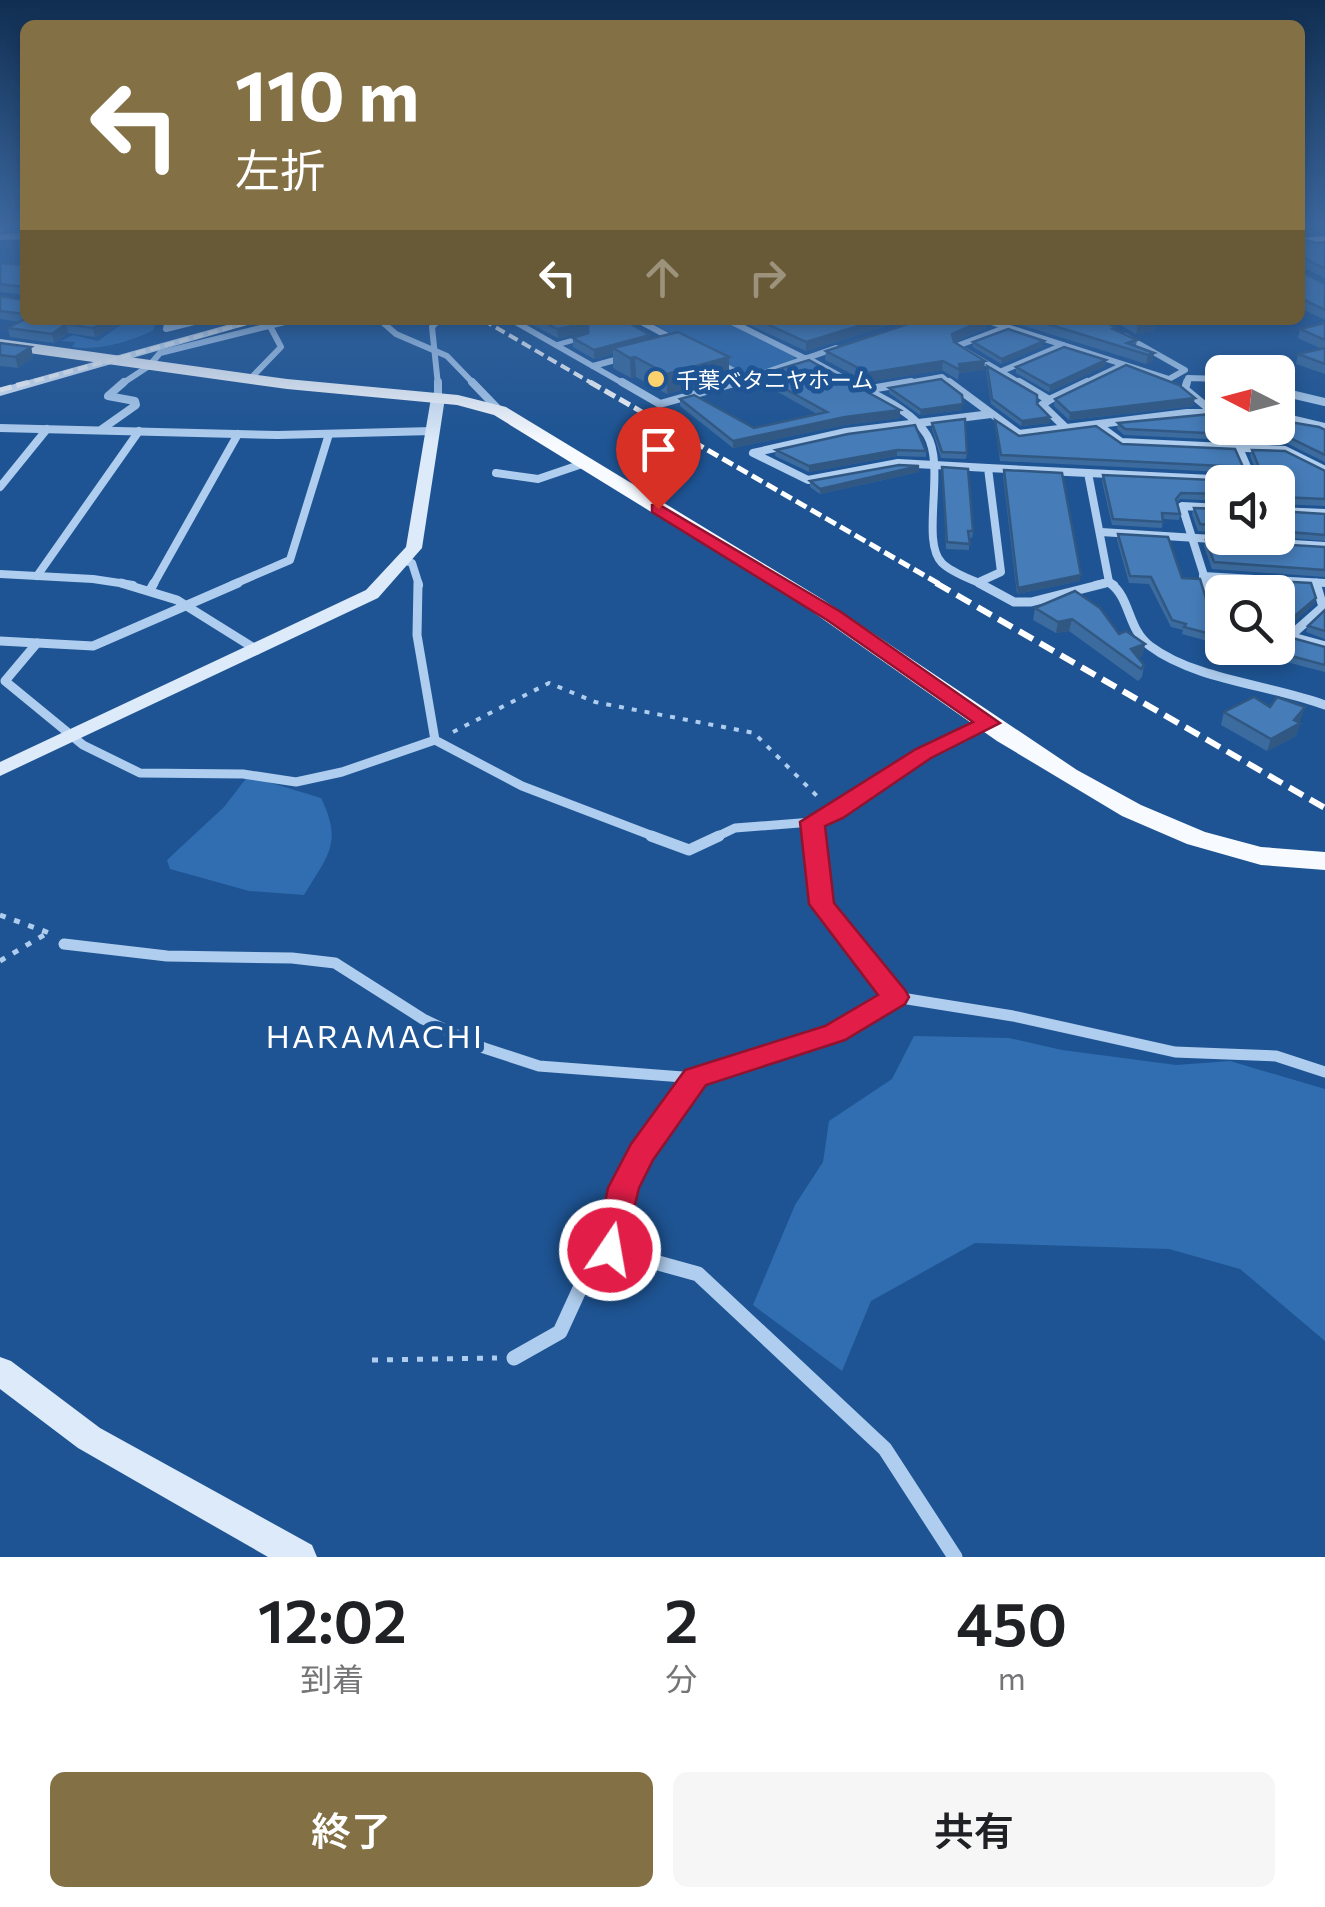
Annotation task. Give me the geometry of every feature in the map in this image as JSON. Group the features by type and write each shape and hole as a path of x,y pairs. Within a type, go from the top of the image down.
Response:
{"main road":[{"path":"0,344 98,359 140,354 250,379 438,398 500,410 834,616 1067,772 1168,828 1218,846 1263,856 1325,860"}],"street":[{"path":"100,430 136,404 108,396 140,354 220,325"},
{"path":"140,354 256,325"},
{"path":"250,379 281,347 265,325"},
{"path":"386,325 396,334 438,350 458,364 500,410"},
{"path":"0,770 354,605 372,594 406,560 419,530 438,398 434,325"},
{"path":"521,325 660,404 750,379 839,348"},
{"path":"647,325 681,343 664,347"},
{"path":"739,325 902,410 927,435 936,465 937,559 1014,602 1031,602 1109,582"},
{"path":"1002,325 1169,379 1185,370 1116,330"},
{"path":"1018,325 957,346 1050,400"},
{"path":"1002,371 1063,345"},
{"path":"594,366 628,356"},
{"path":"0,382 98,359"},
{"path":"0,392 98,359"},
{"path":"715,361 750,379"},
{"path":"1067,428 1042,405 1123,364"},
{"path":"864,390 942,378 1020,434 1205,413"},
{"path":"1205,378 1188,378 1184,390 1205,404"},
{"path":"1295,395 1325,402"},
{"path":"991,414 846,432 753,453 808,480 898,462 1252,481 1239,448"},
{"path":"1295,420 1325,427"},
{"path":"1097,425 1121,442 1286,450 1325,470"},
{"path":"0,428 238,434 432,431"},
{"path":"1,485 47,429"},
{"path":"37,576 139,431"},
{"path":"150,590 238,434"},
{"path":"0,641 93,646 290,560 329,434"},
{"path":"496,473 538,478 586,463"},
{"path":"979,582 1001,572 988,468"},
{"path":"1088,473 1109,582 1120,590 1125,612 1140,638 1170,658 1325,704"},
{"path":"1205,507 1182,506 1205,582"},
{"path":"1295,512 1325,514"},
{"path":"1101,532 1325,546"},
{"path":"406,560 412,562 420,589 417,635 436,740"},
{"path":"0,574 96,580 150,590 187,606 258,651"},
{"path":"1203,576 1320,582 1323,607 1295,632"},
{"path":"1295,637 1325,646"},
{"path":"37,643 5,681 73,736 140,773 243,774 296,782 342,772 436,740 522,786 689,850 735,828 812,822 835,813 924,753 989,723"},
{"path":"812,822 822,904 895,997"},
{"path":"64,944 166,956 292,958 335,964 422,1019 484,1048 539,1066 696,1078 835,1033 895,997 1012,1016 1176,1052 1276,1056 1325,1072"},
{"path":"514,1358 560,1332 582,1284 610,1250 632,1170 696,1078"},
{"path":"610,1250 698,1274 885,1449 956,1557"},
{"path":"0,1370 89,1438 300,1557"}],"lane":[{"path":"556,345 584,337"}],"path":[{"path":"436,740 548,683 595,702 754,733 835,813"},
{"path":"0,915 50,932 64,944"},
{"path":"0,961 50,932"},
{"path":"372,1360 514,1358"}],"shaded area":[{"path":"121,325 155,325 154,330 134,338 93,348 72,347 75,342 61,341 73,335 98,341"},
{"path":"655,325 732,325 795,356 794,360 750,376"},
{"path":"248,776 321,798 332,838 326,859 304,895 249,891 170,869 167,860 224,807"},
{"path":"914,1036 1009,1038 1062,1050 1176,1065 1230,1061 1325,1089 1325,1341 1240,1269 1169,1249 975,1243 871,1301 842,1371 753,1305 795,1205 823,1162 829,1121 892,1079"}],"building":[{"path":"0,297 20,299 20,313 0,311"},
{"path":"1305,297 1325,297 1325,310 1305,300"},
{"path":"20,322 20,325 65,325 52,334 8,328"},
{"path":"1325,323 1325,340 1300,329"},
{"path":"588,325 633,325 650,335 594,350 573,338 588,333"},
{"path":"769,325 862,325 806,342"},
{"path":"905,325 973,325 952,334 954,342 985,361 959,364 960,370 943,361 868,373 826,351"},
{"path":"1051,325 1111,325 1137,340 1127,343 1154,353 1148,355"},
{"path":"1008,329 1044,341 1002,359 973,342"},
{"path":"678,332 729,357 667,374 613,348"},
{"path":"0,343 31,347 15,357 0,355"},
{"path":"1064,347 1106,360 1050,386 1016,367"},
{"path":"1325,348 1325,364 1298,354"},
{"path":"809,360 900,410 845,417 733,441 680,399 694,395 754,428 827,412 760,375"},
{"path":"1126,365 1179,385 1195,398 1070,413 1055,399"},
{"path":"987,366 1037,395 1037,404 1050,417 1022,421 992,399"},
{"path":"941,379 962,395 963,404 921,410 889,388"},
{"path":"1205,415 1205,433 1125,429 1118,423"},
{"path":"965,419 967,453 942,452 932,423"},
{"path":"995,420 1019,436 1096,426 1122,444 1235,449 1242,465 1205,465 1001,455"},
{"path":"1295,423 1325,430 1325,455 1295,440"},
{"path":"915,425 926,451 897,450 809,466 776,450 848,434"},
{"path":"1252,450 1285,451 1325,471 1325,499 1295,498 1295,465 1258,465"},
{"path":"899,465 919,466 820,489 810,481"},
{"path":"942,467 968,469 973,531 968,531 970,544 947,542"},
{"path":"1004,470 1062,473 1081,575 1018,588"},
{"path":"1103,475 1205,480 1205,494 1181,493 1176,499 1180,514 1162,513 1163,522 1113,519"},
{"path":"1194,508 1205,508 1205,524 1200,524"},
{"path":"1295,512 1325,514 1325,535 1295,532"},
{"path":"1118,534 1168,537 1182,578 1200,579 1205,596 1205,633 1172,620 1151,577 1130,576"},
{"path":"1295,545 1325,547 1325,570 1214,562 1211,555 1295,555"},
{"path":"1295,582 1311,583 1316,598 1295,616"},
{"path":"1075,591 1100,608 1119,634 1126,631 1145,644 1131,649 1144,665 1141,669 1072,619 1058,622 1035,608"},
{"path":"1325,610 1325,631 1308,626"},
{"path":"1295,639 1325,647 1325,665 1295,657"},
{"path":"1254,697 1270,707 1277,697 1305,707 1294,720 1300,723 1271,739 1224,712"}],"railway":[{"path":"20,385 239,325"},
{"path":"492,325 595,385"},
{"path":"0,390 29,382"},
{"path":"590,382 941,585"},
{"path":"936,583 1325,808"}],"place":[{"name":"千葉ベタニヤホーム","path":"656,379"}],"district":[{"name":"HARAMACHI","path":"375,1035"}],"route":[{"path":"610,1250 624,1188 641,1152 696,1078 835,1033 895,997 822,904 812,822 835,813 924,753 989,723 834,616 658,509"}]}
